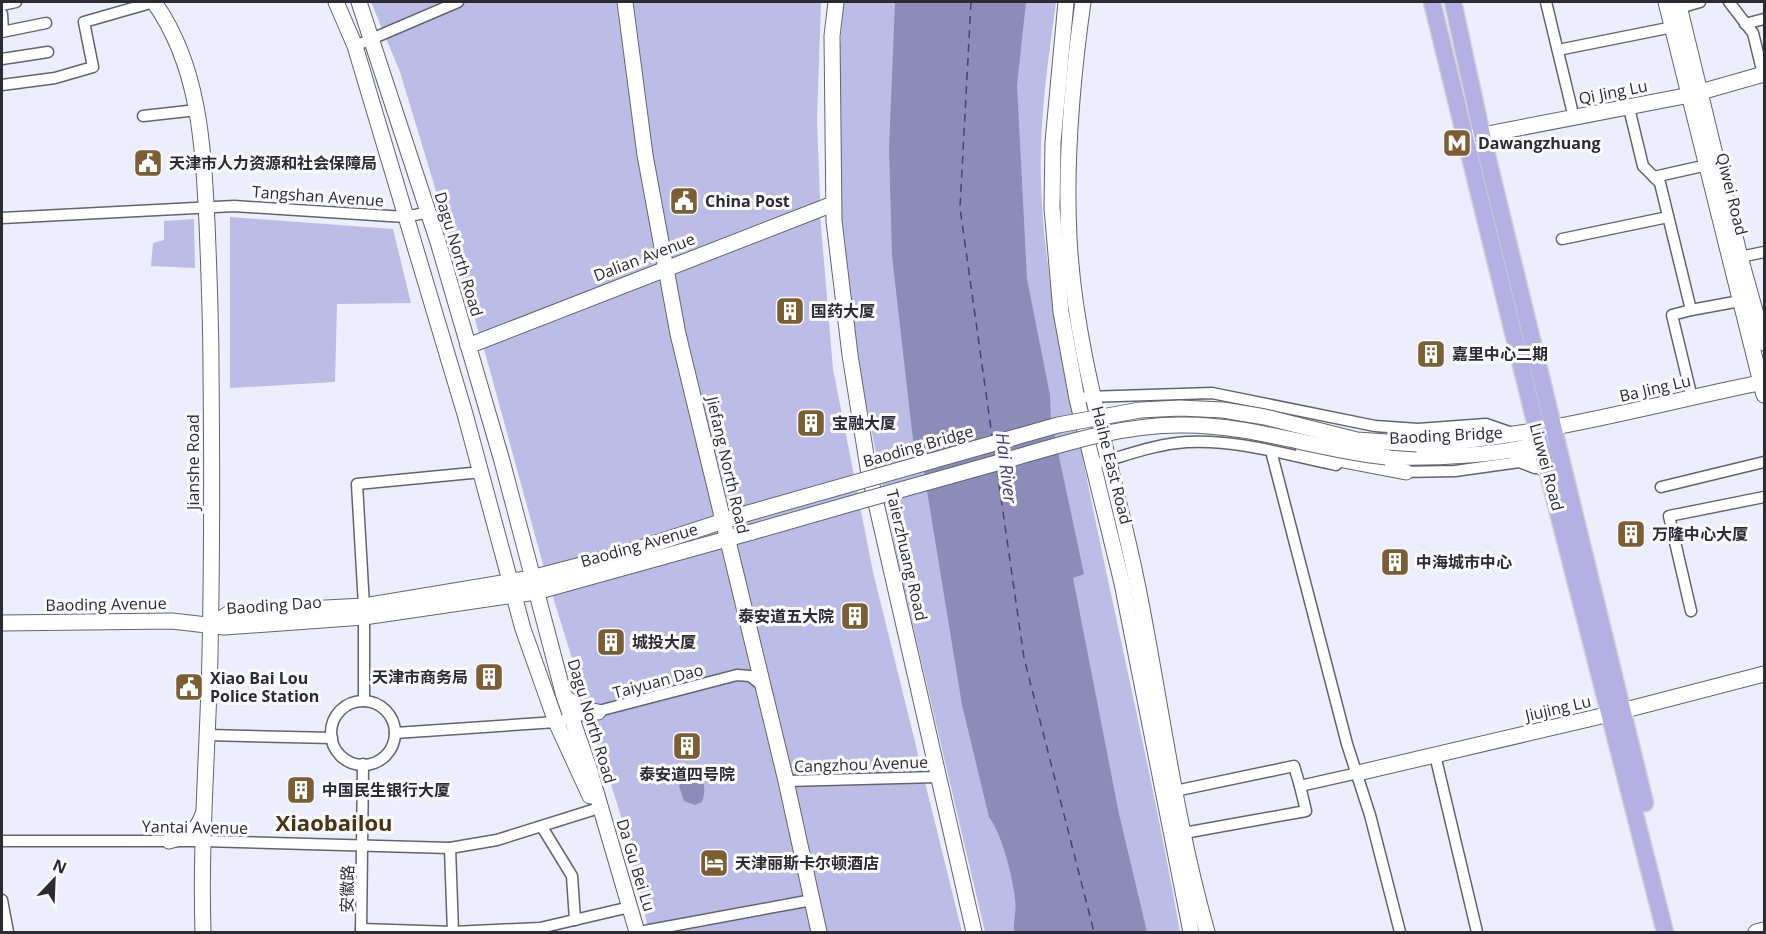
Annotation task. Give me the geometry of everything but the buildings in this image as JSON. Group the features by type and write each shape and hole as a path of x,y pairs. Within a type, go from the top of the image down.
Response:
{"main road":[{"name":"Jianshe Road","path":"154,2 181,50 197,110 206,207 211,301 210,625 203,841 203,933"},
{"name":"Dagu North Road","path":"336,2 355,46 482,472 502,549 528,586 523,629 564,720 589,768 599,808"},
{"name":"Dagu North Road","path":"359,2 429,212 468,346 524,551 528,586 564,696 564,720"},
{"name":"Jiefang North Road","path":"625,2 645,155 665,267 727,540 786,781 819,933"},
{"name":"Taierzhuang Road","path":"836,2 832,36 833,204 850,355 868,468 974,933"},
{"name":"Haihe East Road","path":"1066,2 1054,121 1052,208 1061,312 1077,399 1135,571 1175,791 1207,933"},
{"name":"Haihe East Road","path":"1083,2 1076,56 1069,153 1069,239 1078,311 1095,396 1100,462 1191,933"},
{"name":"Liuwei Road","path":"1432,2 1474,137 1543,434 1677,933"},
{"name":"Liuwei Road","path":"1453,2 1474,137"},
{"name":"Qiwei Road","path":"1674,4 1673,27 1696,93 1707,165 1763,387"},
{"name":"Qiwei Road","path":"1674,4 1764,343"},
{"name":"Qi Jing Lu","path":"1474,137 1629,108 1696,93 1764,74"},
{"name":"Dalian Avenue","path":"468,346 665,267 833,204"},
{"name":"Ba Jing Lu","path":"1543,434 1692,398 1763,387"},
{"name":"Baoding Bridge","path":"723,522 1058,425 1140,410 1180,408 1234,412 1357,440 1417,444 1515,434 1543,434"},
{"name":"Baoding Bridge","path":"752,532 1115,431 1160,425 1201,425 1284,437 1386,462 1512,450 1543,434"},
{"name":"Liuwei Road","path":"1543,434 1554,494 1617,712 1665,933"},
{"path":"1512,450 1529,457 1550,474"},
{"path":"1386,462 1406,472"},
{"name":"Baoding Avenue","path":"566,577 723,522"},
{"name":"Baoding Avenue","path":"566,577 727,540 752,532"},
{"path":"733,564 736,547 752,532"},
{"path":"524,551 540,567 566,577"},
{"name":"Baoding Dao","path":"210,625 223,615 237,612 364,611 528,586 566,577"},
{"name":"Baoding Avenue","path":"2,623 172,621 210,625"},
{"name":"Jiujing Lu","path":"1358,773 1764,675"},
{"path":"564,696 578,708 598,712"},
{"path":"169,841 186,837 193,831 205,806"},
{"name":"Da Gu Bei Lu","path":"599,808 638,933"},
{"path":"1756,933 1764,930"}],"street":[{"path":"2,5 16,2"},
{"path":"2,85 54,78 93,67 84,22 154,2"},
{"path":"355,46 458,2"},
{"path":"1546,2 1574,118"},
{"path":"1674,4 1700,2"},
{"path":"1729,2 1753,33 1764,74"},
{"path":"2,14 2,32 46,23"},
{"path":"1745,24 1764,19"},
{"path":"1558,50 1673,27"},
{"path":"2,59 48,51"},
{"path":"1629,108 1643,166 1660,183 1690,310"},
{"path":"143,116 197,110"},
{"path":"1654,177 1707,165"},
{"name":"Tangshan Avenue","path":"2,217 234,206 405,217 429,212"},
{"path":"1562,239 1668,217"},
{"path":"1740,257 1764,252"},
{"path":"1692,398 1672,315 1740,301"},
{"path":"1077,399 1095,396 1212,393 1375,426 1418,429 1486,424 1515,434"},
{"path":"1100,462 1145,448 1189,442 1271,451 1337,465 1406,472 1455,471 1519,462 1538,471 1554,494"},
{"path":"1271,451 1347,744 1358,773 1400,933"},
{"path":"1661,487 1764,462"},
{"path":"364,701 364,611 357,484 482,472"},
{"path":"1691,611 1669,516 1764,497"},
{"name":"Taiyuan Dao","path":"395,733 564,720 737,675 750,676 763,687"},
{"path":"364,701 383,708 390,715 395,733 393,745 387,754 379,760 363,764 349,761 340,754 332,738 332,724 337,715 353,702 364,701"},
{"path":"207,735 332,738"},
{"path":"1435,754 1477,933"},
{"name":"安徽路","path":"361,931 363,764"},
{"path":"1175,791 1294,766 1306,811 1184,833"},
{"path":"1300,786 1358,773"},
{"name":"Cangzhou Avenue","path":"786,781 937,777"},
{"name":"Yantai Avenue","path":"2,842 203,841 450,848 497,840 599,808"},
{"path":"542,827 572,876 575,920"},
{"path":"450,848 453,933"},
{"path":"2,900 8,933"},
{"path":"638,933 812,900"},
{"path":"361,931 453,933 540,930 630,907"}],"shaded area":[{"path":"371,2 821,2 817,119 821,226 833,369 873,572 962,932 649,932 623,823 544,568 486,356 400,72"},
{"path":"844,2 1056,2 1041,136 1043,214 1050,278 1079,439 1180,932 985,932 899,566 858,364 839,201 836,91"},
{"path":"230,217 393,229 411,303 337,304 335,382 230,388"},
{"path":"194,219 195,268 151,266 153,243 164,240 164,221"}],"water":[{"name":"Hai River","path":"895,2 1026,2 1017,85 1027,279 1050,395 1051,419 1084,574 1073,578 1119,814 1147,932 1014,932 1015,903 1012,880 1002,845 989,817 962,705 920,448 913,440 892,256 889,149"},
{"path":"693,772 703,781 704,789 702,802 695,805 684,801 679,786 686,774"}],"ferry route":[{"path":"971,2 960,208 992,436"},
{"path":"997,470 1024,658 1094,932"}],"place":[{"name":"Dawangzhuang","path":"1457,143"},
{"name":"天津市人力资源和社会保障局","path":"148,163"},
{"name":"China Post","path":"684,201"},
{"name":"国药大厦","path":"790,311"},
{"name":"嘉里中心二期","path":"1431,354"},
{"name":"宝融大厦","path":"811,423"},
{"name":"万隆中心大厦","path":"1631,534"},
{"name":"中海城市中心","path":"1395,562"},
{"name":"泰安道五大院","path":"855,616"},
{"name":"城投大厦","path":"611,642"},
{"name":"天津市商务局","path":"489,677"},
{"name":"Xiao Bai Lou Police Station","path":"189,687"},
{"name":"泰安道四号院","path":"687,746"},
{"name":"中国民生银行大厦","path":"301,790"},
{"name":"天津丽斯卡尔顿酒店","path":"714,863"}],"district":[{"name":"Xiaobailou","path":"334,823"}]}
